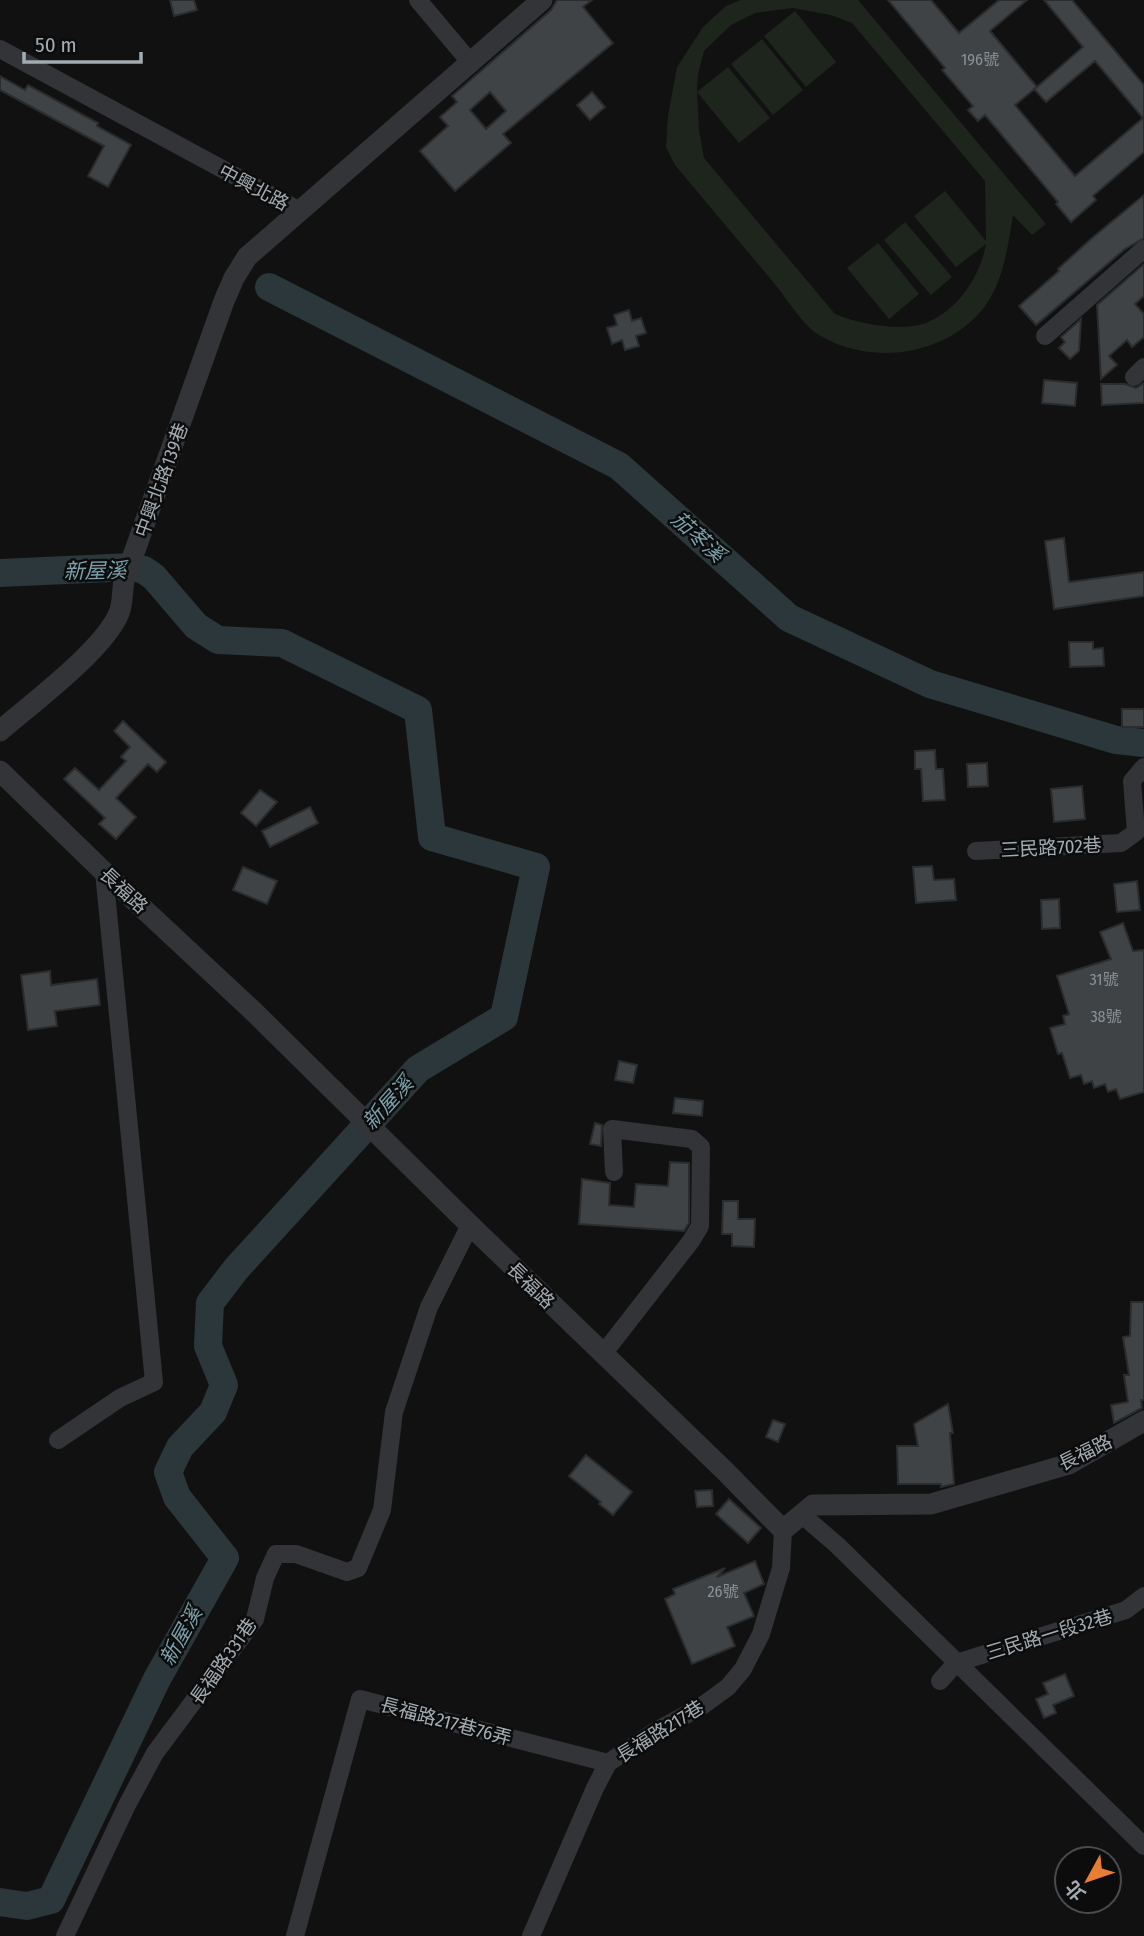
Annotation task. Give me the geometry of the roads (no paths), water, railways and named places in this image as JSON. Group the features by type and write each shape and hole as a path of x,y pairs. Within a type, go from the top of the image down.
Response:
{"street":[{"path":"418,0 470,62"},
{"name":"中興北路","path":"0,49 300,211 542,0"},
{"name":"中興北路139巷","path":"0,731 76,666 103,637 119,612 124,581 234,278 247,257 300,211"},
{"path":"1045,336 1144,249"},
{"name":"三民路702巷","path":"976,851 1121,843 1136,832 1132,780 1144,767"},
{"name":"長福路","path":"0,771 253,1011 783,1530 813,1505 931,1504 1069,1464 1144,1421"},
{"path":"58,1440 120,1398 154,1382 104,872"},
{"path":"603,1354 700,1226 701,1147 692,1139 612,1129 614,1172"},
{"name":"長福路331巷","path":"65,1936 155,1753 255,1619 265,1578 276,1554 296,1554 347,1572 358,1568 382,1510 394,1412 429,1307 470,1225"},
{"path":"802,1514 837,1545 948,1672 1144,1846"},
{"name":"長福路217巷","path":"531,1936 608,1763 654,1732 702,1706 728,1687 743,1669 761,1634 781,1568 783,1530"},
{"name":"三民路一段32巷","path":"948,1672 1126,1610 1144,1596"},
{"name":"長福路217巷76弄","path":"295,1936 360,1699 608,1763"}],"waterway":[{"name":"茄苳溪","path":"269,287 619,466 789,618 930,684 1116,740 1144,743"},
{"name":"新屋溪","path":"0,573 132,567 144,570 154,577 196,626 218,640 282,643 418,710 432,837 536,867 504,1017 418,1069 236,1269 210,1303 208,1346 224,1385 213,1412 180,1447 168,1472 177,1497 225,1558 157,1679 51,1900 27,1906 0,1902"}]}
